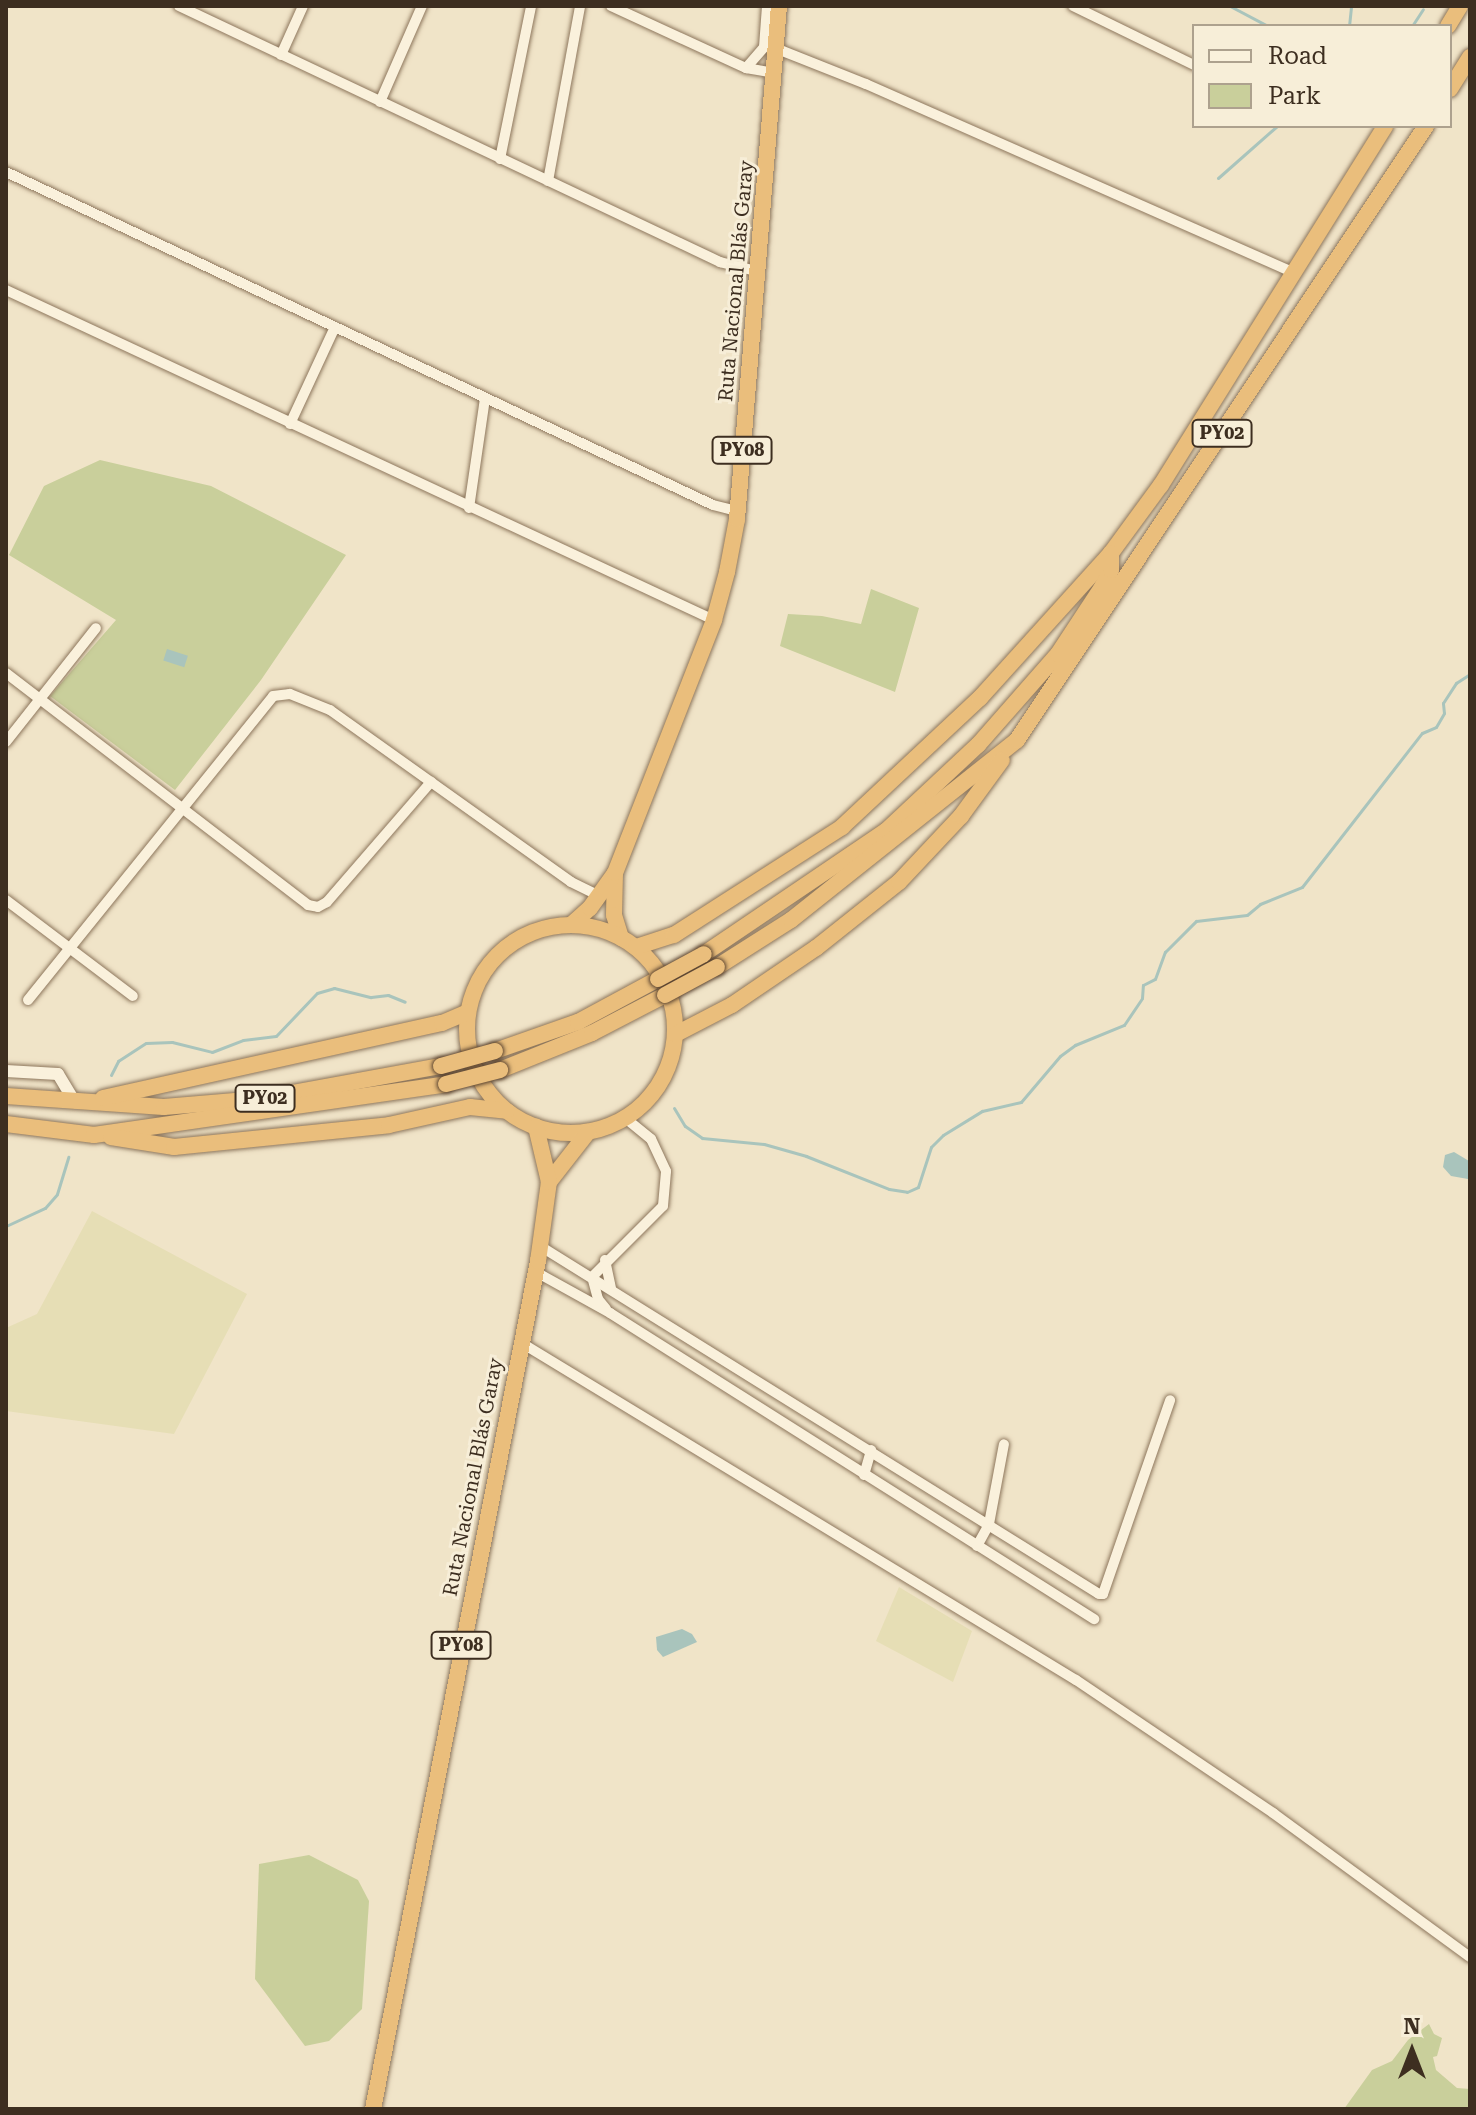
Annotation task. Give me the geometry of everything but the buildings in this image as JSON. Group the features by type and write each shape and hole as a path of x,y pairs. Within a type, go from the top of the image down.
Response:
{"highway":[{"name":"Ruta Nacional Blás Garay","path":"571,925 615,873 714,620 737,511 779,6"},
{"path":"1449,24 1460,6"},
{"path":"1452,86 1470,57"},
{"name":"PY02","path":"6,1096 164,1107 259,1099 441,1066 495,1051 578,1022 704,954 886,831 978,745 1058,654 1111,570 1111,553 1161,485 1384,128"},
{"name":"PY02","path":"6,1124 94,1135 446,1084 500,1070 592,1033 717,967 791,920 1017,740 1425,128"},
{"path":"636,947 674,935 842,827 980,698 1111,553"},
{"path":"676,1034 732,1005 792,965 899,882 961,816 1017,740"},
{"name":"Ruta Nacional Blás Garay","path":"615,873 614,915 621,938"},
{"path":"571,925 596,929 636,947 662,977 675,1014 676,1034 666,1073 655,1091 625,1118 588,1132 562,1132 536,1127 507,1111 493,1098 474,1067 467,1030 468,1012 481,977 504,950 535,932 571,925"},
{"path":"81,1102 442,1023 468,1012"},
{"path":"94,1135 174,1147 389,1125 470,1107 507,1111"},
{"name":"Ruta Nacional Blás Garay","path":"373,2109 536,1272 549,1182 536,1127"},
{"name":"Ruta Nacional Blás Garay","path":"549,1182 588,1132"}],"street":[{"path":"179,6 192,9 281,55 720,262 757,271"},
{"path":"281,55 303,6"},
{"path":"380,102 422,6"},
{"path":"500,159 531,6"},
{"path":"548,181 580,6"},
{"path":"611,6 746,68 773,73"},
{"path":"746,68 764,47 767,6"},
{"path":"1073,6 1192,64"},
{"path":"775,48 881,90 1294,273"},
{"path":"6,172 713,505 737,511"},
{"path":"6,290 714,620"},
{"path":"290,424 335,327"},
{"path":"469,508 485,398"},
{"path":"6,742 96,628"},
{"path":"6,673 308,905 318,907 327,902 431,782"},
{"path":"28,1000 273,696 290,694 330,710 571,882 598,895"},
{"path":"6,900 133,996"},
{"path":"6,1071 58,1074 81,1102"},
{"path":"592,1277 605,1260 647,1225 663,1206 666,1171 651,1139 625,1118"},
{"path":"540,1246 1103,1594 1170,1400"},
{"path":"605,1260 611,1288"},
{"path":"536,1272 610,1313 1094,1619"},
{"path":"592,1277 598,1299 610,1313"},
{"path":"520,1342 1076,1680 1273,1813 1470,1957"},
{"path":"977,1546 989,1524 1004,1444"},
{"path":"864,1475 871,1450"}],"shaded area":[{"path":"92,1211 247,1294 174,1434 6,1411 6,1328 37,1314"},
{"path":"899,1587 972,1631 953,1682 876,1641"}],"green space":[{"path":"100,460 211,486 346,555 261,680 175,790 50,696 116,620 9,555 44,486"},
{"path":"871,589 919,608 895,692 780,646 788,614 822,616 861,624"},
{"path":"309,1855 358,1880 369,1901 362,2009 329,2041 305,2046 255,1979 259,1864"},
{"path":"1429,2024 1434,2034 1442,2038 1437,2056 1433,2057 1436,2070 1457,2088 1470,2089 1470,2109 1344,2109 1372,2070 1392,2061 1408,2040"}],"water":[{"path":"167,649 188,656 184,667 163,660"},
{"path":"1454,1152 1469,1161 1468,1179 1451,1176 1443,1167 1445,1155"},
{"path":"682,1629 692,1634 697,1642 663,1657 657,1650 656,1637"}],"waterway":[{"path":"1230,6 1264,24"},
{"path":"1349,24 1351,6"},
{"path":"1413,24 1423,9"},
{"path":"1218,178 1275,128"},
{"path":"674,1108 685,1126 702,1138 764,1144 806,1156 889,1189 907,1192 918,1187 931,1147 943,1135 982,1111 1021,1102 1060,1056 1075,1045 1124,1025 1142,998 1143,985 1155,979 1165,952 1196,921 1247,915 1260,904 1302,887 1422,733 1436,727 1444,713 1443,703 1456,683 1470,674"},
{"path":"111,1075 118,1061 146,1043 172,1042 212,1052 243,1040 276,1036 317,993 334,988 371,997 388,995 405,1002"},
{"path":"6,1226 45,1208 57,1194 68,1157"}]}
